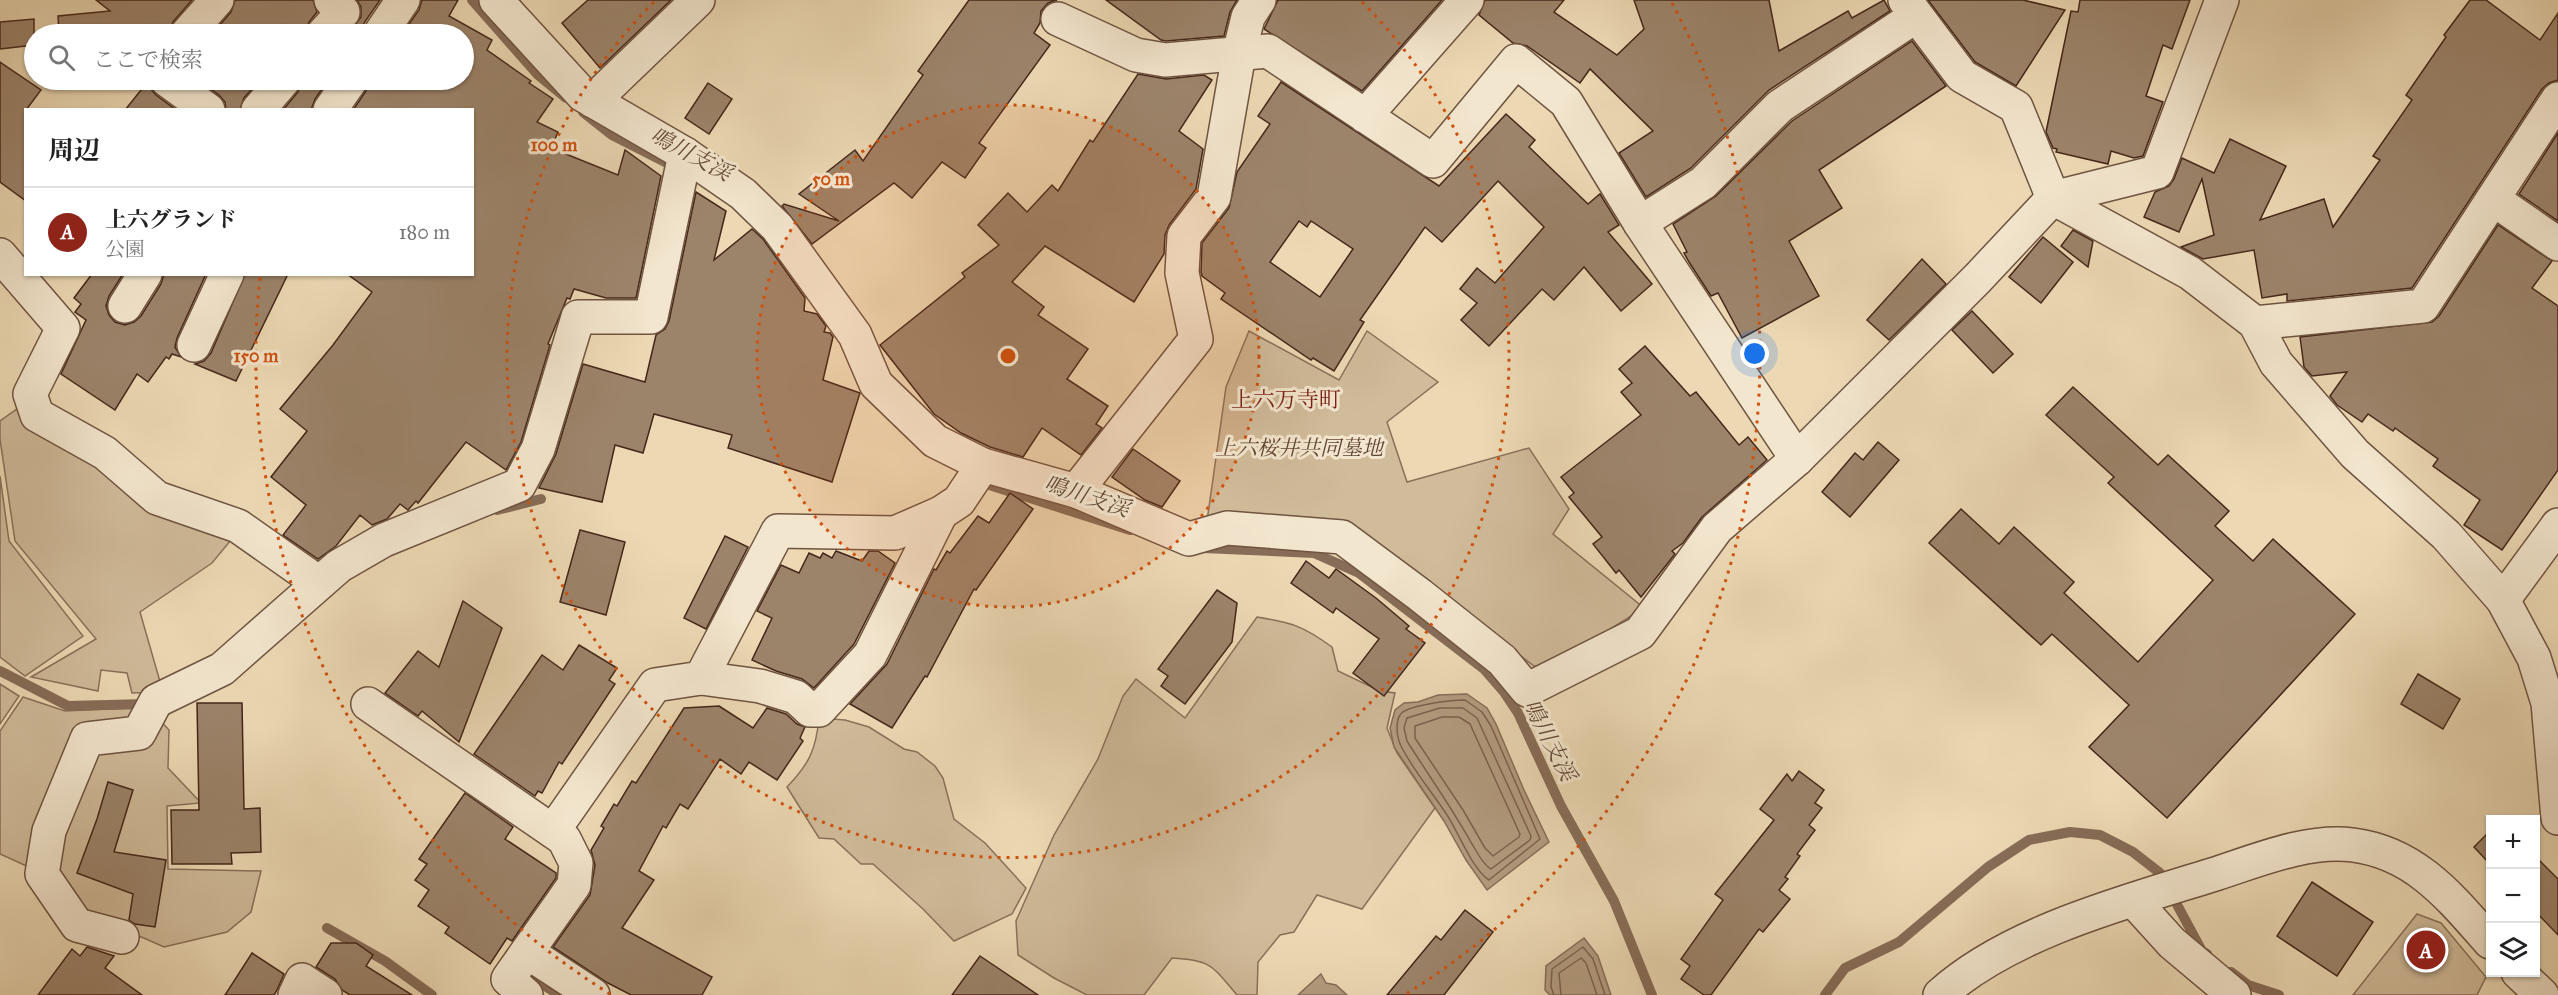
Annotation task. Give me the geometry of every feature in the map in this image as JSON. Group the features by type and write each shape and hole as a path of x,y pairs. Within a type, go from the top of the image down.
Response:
{"street":[{"path":"196,24 217,0"},
{"path":"331,0 343,12 332,24"},
{"path":"387,24 403,0"},
{"path":"496,0 583,95 743,194 777,227 855,335 876,384 964,456 1076,491 1189,539 1227,528 1341,537 1420,595 1502,660 1527,690 1640,633 1717,528 1797,459 1978,278 2054,198 2157,172 2222,0"},
{"path":"593,101 698,0"},
{"path":"1076,491 1196,339 1182,273 1184,236 1214,197 1239,54 1248,17 1259,0"},
{"path":"1365,116 1467,0"},
{"path":"1640,223 1703,183 1780,106 1911,8 1962,76 2016,107 2054,198 2190,273 2255,323 2276,363 2355,454 2446,535 2546,651 2558,818"},
{"path":"1060,16 1136,55 1165,60 1268,51 1433,161 1516,61 1566,102 1640,223 1797,459"},
{"path":"181,90 205,108"},
{"path":"260,108 275,90"},
{"path":"331,108 344,90"},
{"path":"2255,323 2423,306 2558,99"},
{"path":"122,937 77,925 42,874 49,831 87,739 139,733 149,714 222,669 339,566 384,540 519,485 538,449 578,317 651,317 685,156"},
{"path":"2493,199 2558,244"},
{"path":"0,255 63,328 30,394 38,414 105,453 157,498 238,526 319,584"},
{"path":"125,306 144,276"},
{"path":"194,345 226,276"},
{"path":"553,831 655,685 701,678 760,686 796,698 810,710 819,710 870,655 952,504 964,456"},
{"path":"701,678 778,531 895,532 952,504"},
{"path":"2503,600 2558,525"},
{"path":"368,704 564,839 576,863 574,885 508,979 526,995"},
{"path":"1940,995 1960,977 1997,955 2045,933 2133,900 2300,847 2353,845 2398,857 2442,888 2486,938"},
{"path":"2133,900 2172,944 2234,995"},
{"path":"528,952 592,995"},
{"path":"2523,977 2542,995"},
{"path":"295,995 302,980 325,995"}],"green space":[{"name":"上六桜井共同墓地","path":"1249,331 1339,380 1367,331 1438,382 1387,422 1407,482 1529,448 1569,509 1553,534 1644,608 1551,666 1534,666 1355,531 1207,521 1226,387"},
{"path":"17,409 236,534 212,563 140,612 163,692 132,693 127,673 101,670 98,691 31,677 96,639 15,541 0,439 0,421"},
{"path":"0,476 9,541 83,636 25,676 0,657"},
{"path":"1257,617 1289,624 1313,634 1332,647 1338,671 1380,691 1395,693 1387,728 1397,753 1435,808 1362,909 1317,895 1294,932 1280,935 1258,962 1257,995 1237,995 1216,971 1204,963 1172,958 1144,995 1087,995 1054,978 1018,955 1016,921 1054,835 1098,759 1123,696 1136,679 1185,718"},
{"path":"0,684 19,696 0,724"},
{"path":"23,697 65,711 146,707 137,726 81,732 33,869 0,854 0,731"},
{"path":"158,718 169,730 168,768 201,803 167,806 168,869 261,871 251,912 227,932 164,947 121,928 83,917 49,869 93,745"},
{"path":"819,718 845,720 869,727 904,749 917,752 935,766 943,778 954,819 985,843 1026,888 1012,914 954,941 923,909 873,864 861,864 834,839 819,838 787,787 810,756 816,739"},
{"path":"2417,914 2441,923 2486,977 2477,995 2353,995"}],"water":[{"path":"1467,694 1487,708 1496,724 1549,842 1487,890 1394,747 1390,728 1395,710 1404,703 1418,702 1438,695"},
{"path":"1584,938 1598,956 1611,995 1550,995 1545,990 1546,966"},
{"path":"1321,974 1326,983 1336,985 1347,995 1298,995"}],"building":[{"path":"96,0 192,0 172,24 58,24 58,16 110,11"},
{"path":"235,0 313,0 317,12 308,24 221,24 231,12"},
{"path":"357,0 380,0 364,24 356,24 361,17 361,7"},
{"path":"422,0 458,0 449,16 463,24 409,24 419,10"},
{"path":"588,0 671,0 600,68 562,23"},
{"path":"969,0 1057,0 1048,3 1041,11 1040,23 1034,33 1050,45 979,143 986,148 965,178 942,162 912,198 894,183 812,244 782,206 784,204 839,221 799,194 855,150 863,161 923,75 918,71"},
{"path":"1106,0 1237,0 1230,12 1224,36 1166,41 1161,40"},
{"path":"1278,0 1442,0 1362,91 1264,29"},
{"path":"1485,0 1564,0 1554,12 1617,55 1644,29 1634,0 1769,0 1779,51 1848,11 1852,18 1884,0 1890,11 1769,90 1691,168 1646,197 1619,153 1653,131 1590,69 1580,83 1527,46 1513,43 1479,15"},
{"path":"1928,0 2023,0 2065,10 2016,86 1975,62"},
{"path":"2080,0 2190,0 2172,49 2163,45 2146,96 2163,102 2143,156 2134,158 2111,151 2108,164 2056,152 2057,149 2053,148 2046,132 2071,11 2078,12"},
{"path":"2470,0 2486,0 2540,40 2558,13 2558,80 2542,89 2412,288 2287,301 2287,294 2262,298 2254,250 2203,259 2181,247 2214,235 2202,179 2179,232 2144,217 2155,192 2169,186 2174,179 2182,158 2214,173 2230,139 2286,166 2260,220 2324,199 2333,227 2380,160 2373,156 2412,100 2406,95 2446,37 2444,35"},
{"path":"34,19 34,24 24,24 24,46 0,49 0,22"},
{"path":"474,30 492,40 487,50 553,99 537,122 558,132 551,148 618,175 625,150 661,176 636,298 606,298 574,289 570,299 567,298 548,344 550,345 521,442 506,470 466,442 418,503 416,501 408,510 400,504 387,519 372,525 360,515 336,546 318,559 283,535 306,505 271,477 307,431 280,409 333,345 372,292 350,276 474,276 474,108 354,108 366,91 474,90"},
{"path":"1912,41 1946,86 1819,170 1842,208 1789,241 1819,296 1742,338 1718,293 1711,296 1689,262 1684,253 1687,252 1673,224 1716,196 1792,121"},
{"path":"0,62 24,78 24,90 41,90 28,108 24,108 24,200 0,182"},
{"path":"1138,74 1166,79 1204,75 1212,80 1179,131 1203,149 1196,189 1169,225 1165,235 1164,254 1134,302 1045,246 1012,282 1044,307 1038,315 1088,349 1067,379 1108,406 1096,424 1102,428 1081,455 1042,428 1023,457 990,447 961,433 934,414 880,345 965,277 962,273 999,245 978,225 1008,193 1027,212 1052,185 1058,191 1090,140 1093,142"},
{"path":"1281,82 1439,186 1506,114 1535,140 1529,147 1588,204 1600,194 1619,225 1608,232 1652,284 1621,311 1584,267 1554,300 1542,289 1489,346 1461,320 1477,303 1460,289 1477,268 1495,283 1544,227 1498,181 1442,242 1425,227 1360,320 1364,322 1334,371 1313,358 1311,360 1221,299 1225,293 1202,276 1202,243 1229,208 1237,172 1270,124 1258,116","holes":["1299,221 1307,227 1311,221 1353,249 1320,297 1270,262"]},
{"path":"708,83 732,99 709,134 685,118"},
{"path":"141,90 152,90 173,108 127,108"},
{"path":"212,90 251,90 244,98 241,108 226,108 225,102"},
{"path":"299,90 321,90 312,108 285,108"},
{"path":"2558,133 2558,221 2519,194"},
{"path":"696,192 726,211 714,260 752,229 763,239 805,298 804,311 817,314 826,326 824,332 830,333 833,337 823,380 860,393 832,482 728,448 732,435 654,414 643,453 615,445 602,502 539,488 556,454 583,364 645,382 656,335 665,329 669,321"},
{"path":"2498,225 2552,261 2532,288 2558,306 2558,470 2502,550 2464,525 2480,500 2433,466 2438,459 2395,428 2393,431 2368,414 2362,422 2337,405 2330,396 2347,372 2312,376 2304,367 2300,337 2432,322 2439,316"},
{"path":"2073,230 2093,241 2088,267 2061,246"},
{"path":"2043,237 2073,262 2041,303 2009,277"},
{"path":"1922,259 1946,284 1889,340 1867,320"},
{"path":"90,276 122,276 109,296 106,306 115,322 125,325 141,316 161,284 163,276 205,276 177,338 175,347 181,357 172,354 169,359 166,357 148,382 137,374 115,410 61,374 86,320 75,312 81,304 74,298"},
{"path":"244,276 287,276 236,381 195,364 204,361 211,353"},
{"path":"1972,311 2013,354 1993,373 1952,330"},
{"path":"1645,346 1690,396 1696,392 1739,445 1748,437 1767,460 1702,517 1683,543 1672,551 1675,554 1641,597 1619,570 1616,573 1593,544 1602,537 1569,497 1574,493 1561,477 1641,415 1621,392 1632,383 1619,369"},
{"path":"2073,387 2158,465 2168,455 2229,511 2215,526 2253,561 2273,539 2355,614 2167,818 2089,747 2129,705 2052,634 2041,645 1929,543 1961,509 1999,544 2014,527 2074,582 2064,593 2138,662 2213,580 2108,483 2114,477 2046,415"},
{"path":"1878,442 1899,460 1850,517 1822,492 1855,453 1863,460"},
{"path":"1133,449 1180,481 1162,507 1145,500 1112,477"},
{"path":"1010,493 1033,509 976,590 974,589 927,677 925,676 892,728 850,704 887,664 934,569 936,570 947,551 950,553 978,516 989,523"},
{"path":"580,530 625,542 606,615 560,602"},
{"path":"725,536 748,547 706,629 684,618"},
{"path":"836,551 862,561 869,551 878,551 895,563 854,644 814,688 802,679 752,660 772,618 757,611 781,565 799,573 809,553 820,558 823,553 832,558"},
{"path":"1306,561 1329,578 1336,569 1376,598 1409,626 1406,629 1425,643 1384,696 1353,673 1379,639 1336,608 1333,613 1291,583"},
{"path":"1217,590 1237,603 1232,642 1185,704 1161,686 1168,676 1158,669"},
{"path":"463,601 502,628 459,742 422,711 418,716 385,693 418,651 439,667"},
{"path":"579,645 617,668 609,680 615,684 562,764 559,762 542,793 538,791 535,796 474,754 542,655 563,670"},
{"path":"2418,674 2460,699 2443,729 2401,704"},
{"path":"197,703 242,703 244,809 260,808 261,852 231,853 232,864 172,864 171,810 199,810"},
{"path":"719,706 753,728 767,708 786,714 797,724 805,727 800,738 803,741 777,780 749,762 741,774 720,759 688,809 680,804 666,828 663,826 639,871 654,880 622,928 712,977 702,995 631,995 606,982 553,947 590,895 595,865 591,850 614,804 617,806 632,781 636,783 684,708"},
{"path":"1799,771 1824,790 1815,803 1822,808 1809,825 1815,830 1797,854 1800,856 1785,877 1788,879 1779,890 1790,899 1763,932 1759,929 1711,995 1704,995 1681,979 1690,966 1681,959 1723,900 1715,894 1774,820 1760,809 1787,774 1792,781"},
{"path":"108,782 133,790 114,852 166,860 155,927 135,924 129,920 133,894 77,873"},
{"path":"465,793 513,827 505,839 556,873 556,878 512,941 507,938 490,964 445,933 449,927 418,906 429,890 415,880 427,864 419,859"},
{"path":"2486,835 2486,860 2474,847"},
{"path":"2540,861 2558,879 2558,935 2540,916"},
{"path":"2312,882 2373,922 2337,976 2277,936"},
{"path":"1465,910 1493,932 1444,995 1387,995 1436,936 1441,940"},
{"path":"331,943 356,943 373,955 366,966 412,995 350,995 342,990 335,979 316,967"},
{"path":"87,947 114,956 105,968 142,995 38,995 72,949 80,956"},
{"path":"252,953 284,974 274,995 225,995"},
{"path":"980,956 1038,995 952,995"}],"waterway":[{"name":"鳴川支渓","path":"472,0 538,75 566,98"},
{"name":"鳴川支渓","path":"583,112 612,135 677,168"},
{"name":"鳴川支渓","path":"978,478 983,483 1130,530"},
{"path":"497,510 541,499"},
{"name":"鳴川支渓","path":"1203,548 1314,553 1359,573 1484,669 1518,713 1561,806 1614,901 1652,995"},
{"path":"0,671 68,706 147,704"},
{"name":"鳴川支渓","path":"1825,995 1845,968 1899,942 1988,867 2029,840 2070,832 2100,835 2133,852 2160,873 2202,951 2207,954"},
{"path":"327,928 385,961 432,995"},
{"name":"鳴川支渓","path":"2231,972 2248,985 2279,995"},
{"path":"520,985 530,977 560,995"}],"place":[{"name":"上六グランド","path":"2426,950"}],"district":[{"name":"上六万寺町","path":"1286,399"}]}
